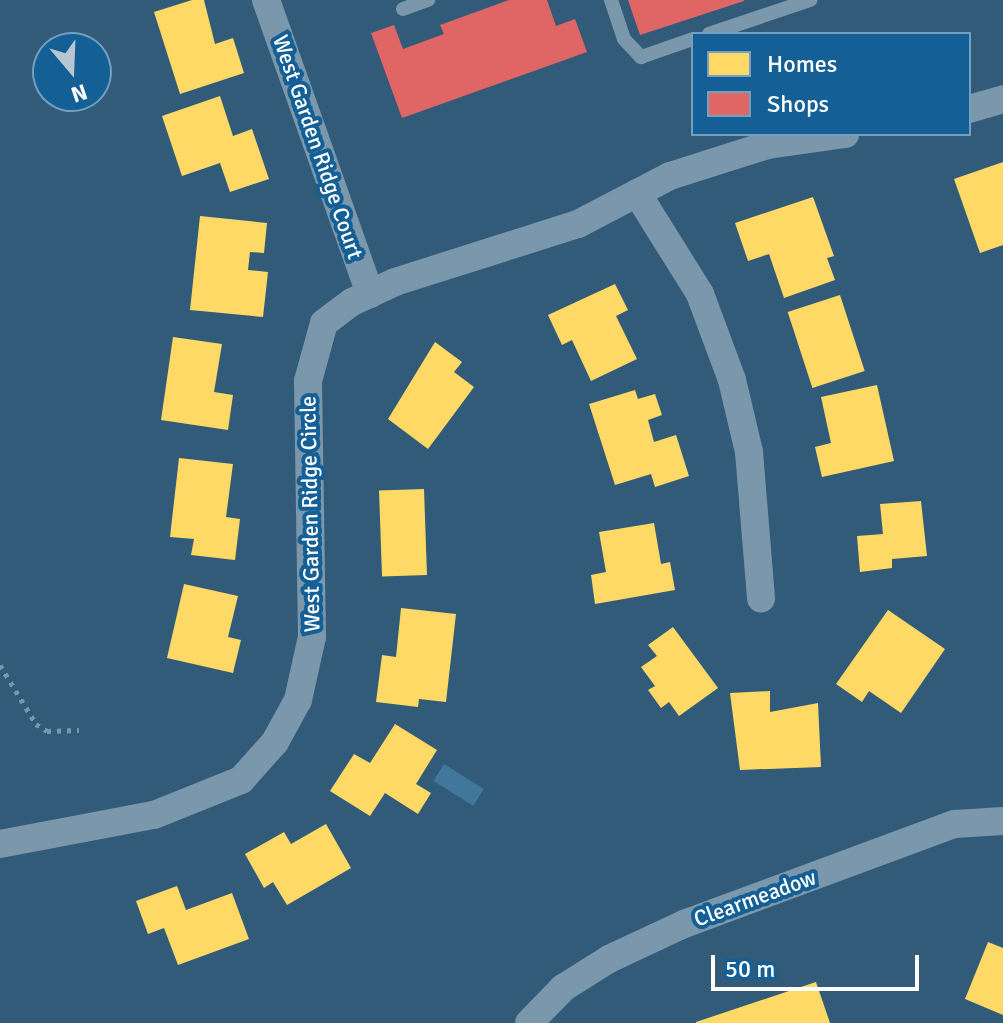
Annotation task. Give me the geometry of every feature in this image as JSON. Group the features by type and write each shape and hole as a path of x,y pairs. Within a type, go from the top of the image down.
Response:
{"street":[{"name":"West Garden Ridge Court","path":"266,0 370,294"},
{"path":"971,108 1003,99"},
{"name":"West Garden Ridge Circle","path":"0,844 154,815 241,780 275,742 298,700 312,637 308,381 313,350 324,323 370,294 578,224 670,176 768,145 831,136"},
{"path":"637,193 700,294 732,380 749,452 761,599"},
{"name":"Clearmeadow","path":"529,1023 563,988 609,959 684,924 955,824 1003,821"}],"lane":[{"path":"403,9 428,0"},
{"path":"611,0 624,39 641,57 691,40"},
{"path":"715,32 810,0"}],"path":[{"path":"0,665 36,724 47,731 79,730"}],"water":[{"path":"444,764 484,789 473,806 433,781"}],"building: Homes":[{"path":"192,0 204,0 215,44 233,38 244,73 180,94 154,12"},
{"path":"220,96 233,136 252,129 269,179 230,192 220,163 182,176 162,116"},
{"path":"1003,162 1003,245 980,253 954,179"},
{"path":"813,197 834,256 827,258 835,280 784,298 769,254 748,261 735,223"},
{"path":"200,216 267,223 264,253 250,252 248,270 268,272 263,317 190,310"},
{"path":"615,284 628,310 616,316 637,359 591,381 572,340 562,345 548,315"},
{"path":"840,295 865,371 812,388 788,312"},
{"path":"173,337 222,344 214,392 233,395 228,430 161,420"},
{"path":"435,342 462,362 454,372 474,387 428,449 388,419"},
{"path":"877,385 894,461 822,477 815,447 831,443 821,397"},
{"path":"635,390 638,399 655,394 662,415 648,420 654,442 676,435 689,476 655,487 651,474 615,485 589,404"},
{"path":"179,458 233,464 226,517 240,519 235,560 191,555 194,539 170,537"},
{"path":"424,489 427,575 382,577 379,491"},
{"path":"921,501 927,556 892,559 892,568 860,572 857,536 883,534 880,504"},
{"path":"654,523 661,564 670,562 675,590 595,604 591,575 606,572 599,532"},
{"path":"184,584 238,596 228,637 241,640 233,673 167,658"},
{"path":"401,608 456,614 446,702 419,699 418,707 376,702 382,655 396,657"},
{"path":"888,610 945,649 901,713 869,691 862,702 836,684"},
{"path":"673,627 718,688 679,716 669,702 661,708 648,690 655,686 641,667 657,656 648,645"},
{"path":"770,691 770,712 818,703 821,767 740,770 730,693"},
{"path":"395,724 437,750 416,784 431,793 418,814 385,793 370,816 330,791 354,754 370,763"},
{"path":"326,824 351,868 287,905 273,882 264,888 245,854 284,832 291,844"},
{"path":"177,886 186,910 232,893 249,939 178,965 164,928 148,934 136,901"},
{"path":"988,942 1003,948 1003,1015 965,999"},
{"path":"816,982 830,1023 696,1023 696,1022"}],"building: Shops":[{"path":"509,0 547,0 556,26 575,19 587,52 402,118 371,33 394,25 403,49 444,34 440,25"},
{"path":"628,0 744,0 744,1 640,35"}]}
